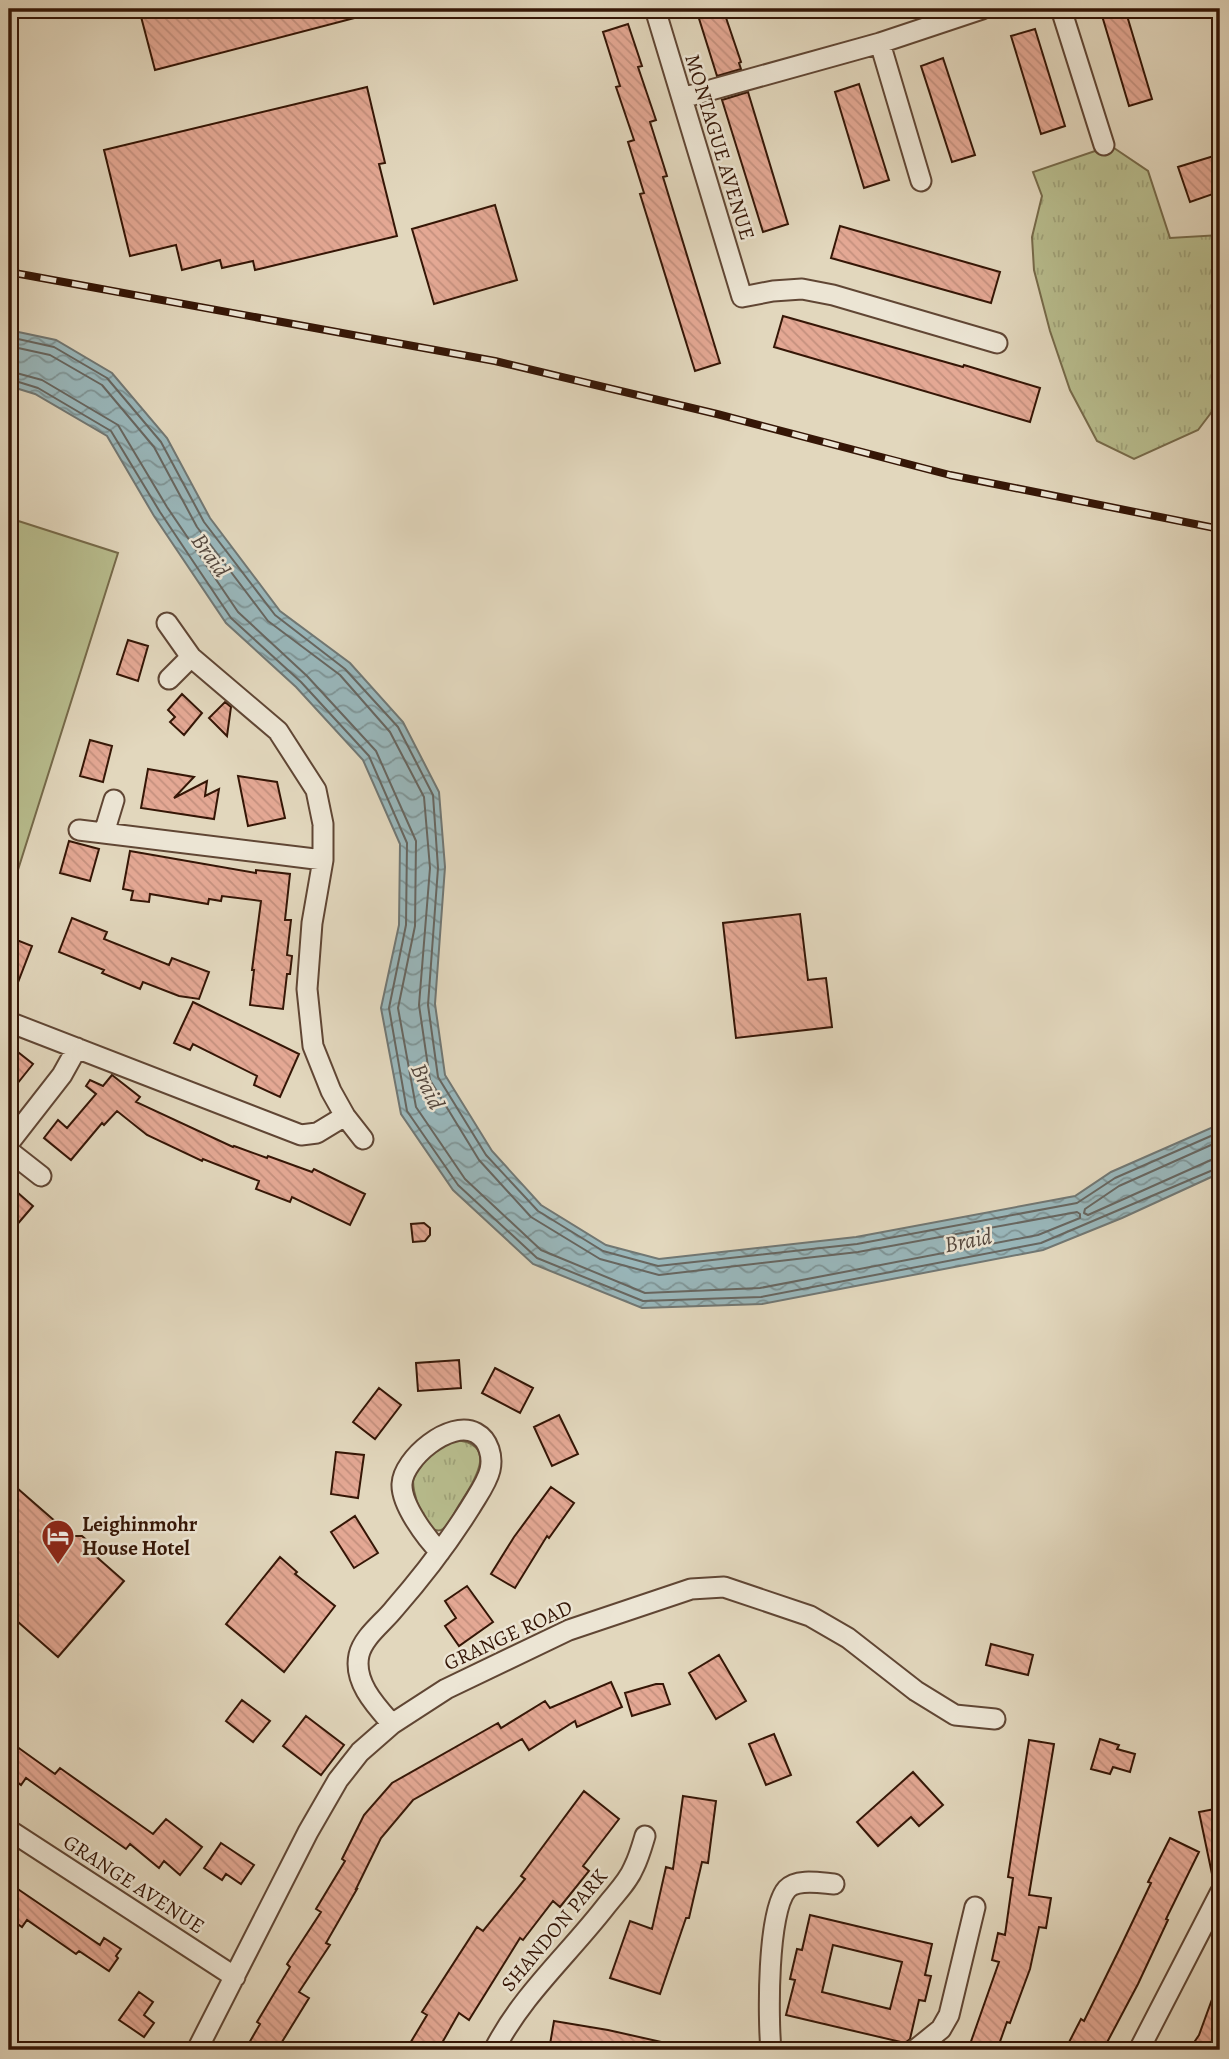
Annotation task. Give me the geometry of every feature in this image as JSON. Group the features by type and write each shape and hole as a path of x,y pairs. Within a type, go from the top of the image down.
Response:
{"street":[{"name":"MONTAGUE AVENUE","path":"655,9 742,297 802,289 833,295 997,343"},
{"path":"682,98 880,43 982,9"},
{"path":"1060,9 1104,145"},
{"path":"880,43 922,181"},
{"path":"167,622 191,657 278,731 316,790 323,824 323,860 312,923 307,989 313,1046 331,1091 345,1116 363,1139"},
{"path":"169,679 191,657"},
{"path":"104,833 114,800"},
{"path":"79,830 323,860"},
{"path":"9,1022 301,1135 317,1133 345,1116"},
{"path":"9,1143 62,1075 77,1048"},
{"path":"9,1151 41,1176"},
{"path":"392,1724 364,1688 359,1670 359,1654 368,1637 395,1609 440,1552 482,1489 490,1471 491,1456 486,1443 476,1433 462,1430 444,1434 425,1447 410,1465 402,1484 408,1505 424,1536 440,1552"},
{"name":"GRANGE ROAD","path":"197,2050 308,1832 338,1780 360,1752 392,1724 446,1689 569,1630 691,1589 724,1587 810,1616 848,1638 916,1691 955,1716 995,1719"},
{"name":"GRANGE AVENUE","path":"9,1830 235,1977"},
{"name":"SHANDON PARK","path":"494,2050 515,2012 542,1978 586,1932 623,1885 634,1868 645,1836"},
{"path":"771,2050 768,2020 772,1942 784,1895 793,1885 804,1882 834,1884"},
{"path":"1139,2050 1220,1893"},
{"path":"915,2050 941,2029 949,2015 975,1907"}],"green space":[{"path":"1114,148 1148,171 1170,238 1220,235 1220,401 1198,430 1134,459 1097,441 1070,390 1050,331 1034,270 1032,237 1042,196 1033,172 1098,150"},
{"path":"9,518 118,553 17,873 9,870"},
{"path":"453,1440 467,1442 476,1447 480,1454 480,1463 473,1483 451,1520 443,1529 437,1530 431,1527 421,1512 414,1491 414,1476 425,1460"}],"water":[{"name":"Braid","path":"9,330 56,340 112,373 167,438 210,518 280,611 350,663 403,722 439,792 445,867 435,1004 445,1075 492,1151 541,1205 606,1245 659,1259 856,1237 1075,1196 1111,1172 1220,1124 1220,1173 1122,1218 1043,1250 762,1304 642,1308 533,1264 453,1190 401,1114 381,1008 399,925 400,844 363,760 296,687 226,623 154,516 107,436 35,394 9,386"}],"building":[{"path":"139,9 365,9 366,15 155,70"},
{"path":"696,9 723,9 741,69 717,76"},
{"path":"1100,9 1125,9 1152,99 1129,106"},
{"path":"628,24 642,66 638,67 656,120 650,122 667,176 663,177 720,363 695,371 640,194 644,193 628,142 634,140 616,87 620,86 603,32"},
{"path":"1035,29 1065,126 1041,134 1011,36"},
{"path":"943,58 975,155 952,162 921,66"},
{"path":"859,84 889,180 864,188 835,92"},
{"path":"367,87 385,163 379,164 397,236 255,270 253,261 222,268 220,260 182,270 176,245 130,256 104,150"},
{"path":"748,92 788,224 763,232 722,100"},
{"path":"1217,155 1220,182 1213,184 1216,193 1190,202 1178,167"},
{"path":"495,205 517,280 434,304 412,229"},
{"path":"840,226 1000,272 991,303 831,258"},
{"path":"783,316 1040,388 1030,422 774,347"},
{"path":"128,640 148,646 138,681 117,674"},
{"path":"182,694 202,713 184,735 170,722 175,717 168,710"},
{"path":"225,702 231,707 227,736 209,718"},
{"path":"90,740 112,746 103,782 80,776"},
{"path":"148,769 194,777 174,798 207,781 205,796 219,789 214,819 141,808"},
{"path":"238,776 277,782 285,818 248,826"},
{"path":"69,841 99,849 90,881 60,873"},
{"path":"130,851 256,873 256,870 290,874 285,920 291,920 287,955 292,956 283,1009 250,1005 261,901 222,896 221,901 209,899 208,904 150,894 149,902 131,900 133,891 123,889"},
{"path":"800,914 808,980 826,978 832,1027 736,1038 723,923"},
{"path":"72,918 107,932 104,939 169,965 172,958 209,972 199,999 179,996 143,982 140,989 102,973 104,970 59,952"},
{"path":"9,937 32,946 10,1003 9,1003"},
{"path":"193,1002 299,1054 280,1097 254,1085 257,1076 193,1044 190,1050 174,1043"},
{"path":"9,1045 33,1064 9,1094"},
{"path":"112,1075 140,1097 136,1102 233,1147 312,1172 314,1169 365,1194 350,1225 292,1197 290,1202 256,1189 259,1181 203,1159 202,1161 147,1135 117,1111 104,1125 102,1123 71,1160 44,1138 58,1120 67,1128 96,1094 86,1086 90,1080 103,1086"},
{"path":"9,1185 33,1206 9,1234"},
{"path":"424,1223 430,1228 430,1235 425,1241 413,1242 411,1224"},
{"path":"459,1360 461,1388 418,1391 416,1363"},
{"path":"495,1368 533,1388 520,1413 482,1393"},
{"path":"379,1388 401,1405 375,1439 353,1422"},
{"path":"559,1415 578,1454 552,1466 534,1427"},
{"path":"336,1452 364,1455 358,1498 331,1494"},
{"name":"Leighinmohr House Hotel","path":"9,1481 72,1536 82,1536 90,1543 91,1552 124,1581 58,1657 9,1614"},
{"path":"551,1487 574,1503 549,1538 547,1536 515,1588 491,1574"},
{"path":"355,1516 378,1553 354,1568 331,1532"},
{"path":"280,1557 297,1572 295,1574 335,1606 284,1672 226,1624"},
{"path":"467,1586 493,1622 459,1646 445,1626 456,1618 445,1601"},
{"path":"991,1644 1033,1655 1028,1675 986,1665"},
{"path":"719,1655 746,1701 716,1719 689,1673"},
{"path":"611,1682 622,1707 577,1727 575,1721 529,1750 522,1739 413,1800 381,1838 357,1889 326,1943 330,1945 299,1992 309,1998 277,2050 245,2050 260,2024 257,2022 290,1967 287,1964 321,1912 316,1909 345,1861 342,1859 364,1815 392,1783 498,1723 501,1728 545,1701 550,1708"},
{"path":"663,1684 670,1704 632,1716 625,1693"},
{"path":"242,1700 270,1721 253,1742 226,1721"},
{"path":"306,1716 344,1745 321,1775 283,1746"},
{"path":"774,1734 791,1775 766,1785 749,1744"},
{"path":"1100,1739 1119,1745 1117,1749 1135,1754 1130,1772 1113,1767 1110,1774 1091,1769"},
{"path":"1029,1740 1054,1744 1029,1895 1051,1898 1046,1928 1039,1927 1030,1969 997,2050 968,2050 999,1962 992,1960 998,1933 1005,1935 1013,1878 1008,1877"},
{"path":"9,1741 55,1774 60,1768 153,1834 166,1819 202,1847 180,1875 164,1861 159,1868 130,1844 126,1849 26,1778 21,1785 9,1776"},
{"path":"913,1772 943,1805 919,1826 911,1817 878,1846 857,1822"},
{"path":"584,1791 619,1819 583,1866 589,1871 560,1907 553,1901 523,1940 520,1938 469,2020 459,2013 438,2050 406,2050 427,2015 422,2012 477,1927 483,1931 525,1879 521,1876"},
{"path":"683,1796 716,1801 708,1863 702,1862 689,1918 686,1918 660,1994 610,1978 630,1921 652,1929 666,1867 673,1869"},
{"path":"1220,1808 1220,1874 1212,1874 1199,1812"},
{"path":"1170,1838 1199,1852 1138,1984 1103,2050 1065,2050 1081,2019 1084,2021"},
{"path":"221,1843 254,1865 241,1884 226,1874 222,1880 204,1868"},
{"path":"9,1883 100,1945 104,1938 121,1949 109,1971 79,1951 76,1954 27,1920 22,1927 9,1918"},
{"path":"810,1915 932,1944 925,1975 931,1976 925,2001 919,2000 910,2039 905,2043 786,2015 795,1980 790,1979 797,1949 802,1950","holes":["833,1945 902,1962 890,2009 822,1992"]},
{"path":"1218,1983 1220,2050 1189,2050 1199,2035"},
{"path":"139,1992 153,2002 144,2015 154,2023 144,2037 119,2020"},
{"path":"554,2021 666,2043 665,2050 549,2050"}],"railway":[{"path":"9,272 495,361 717,414 950,475 1220,529"}],"place":[{"name":"Leighinmohr House Hotel","path":"58,1566"}]}
